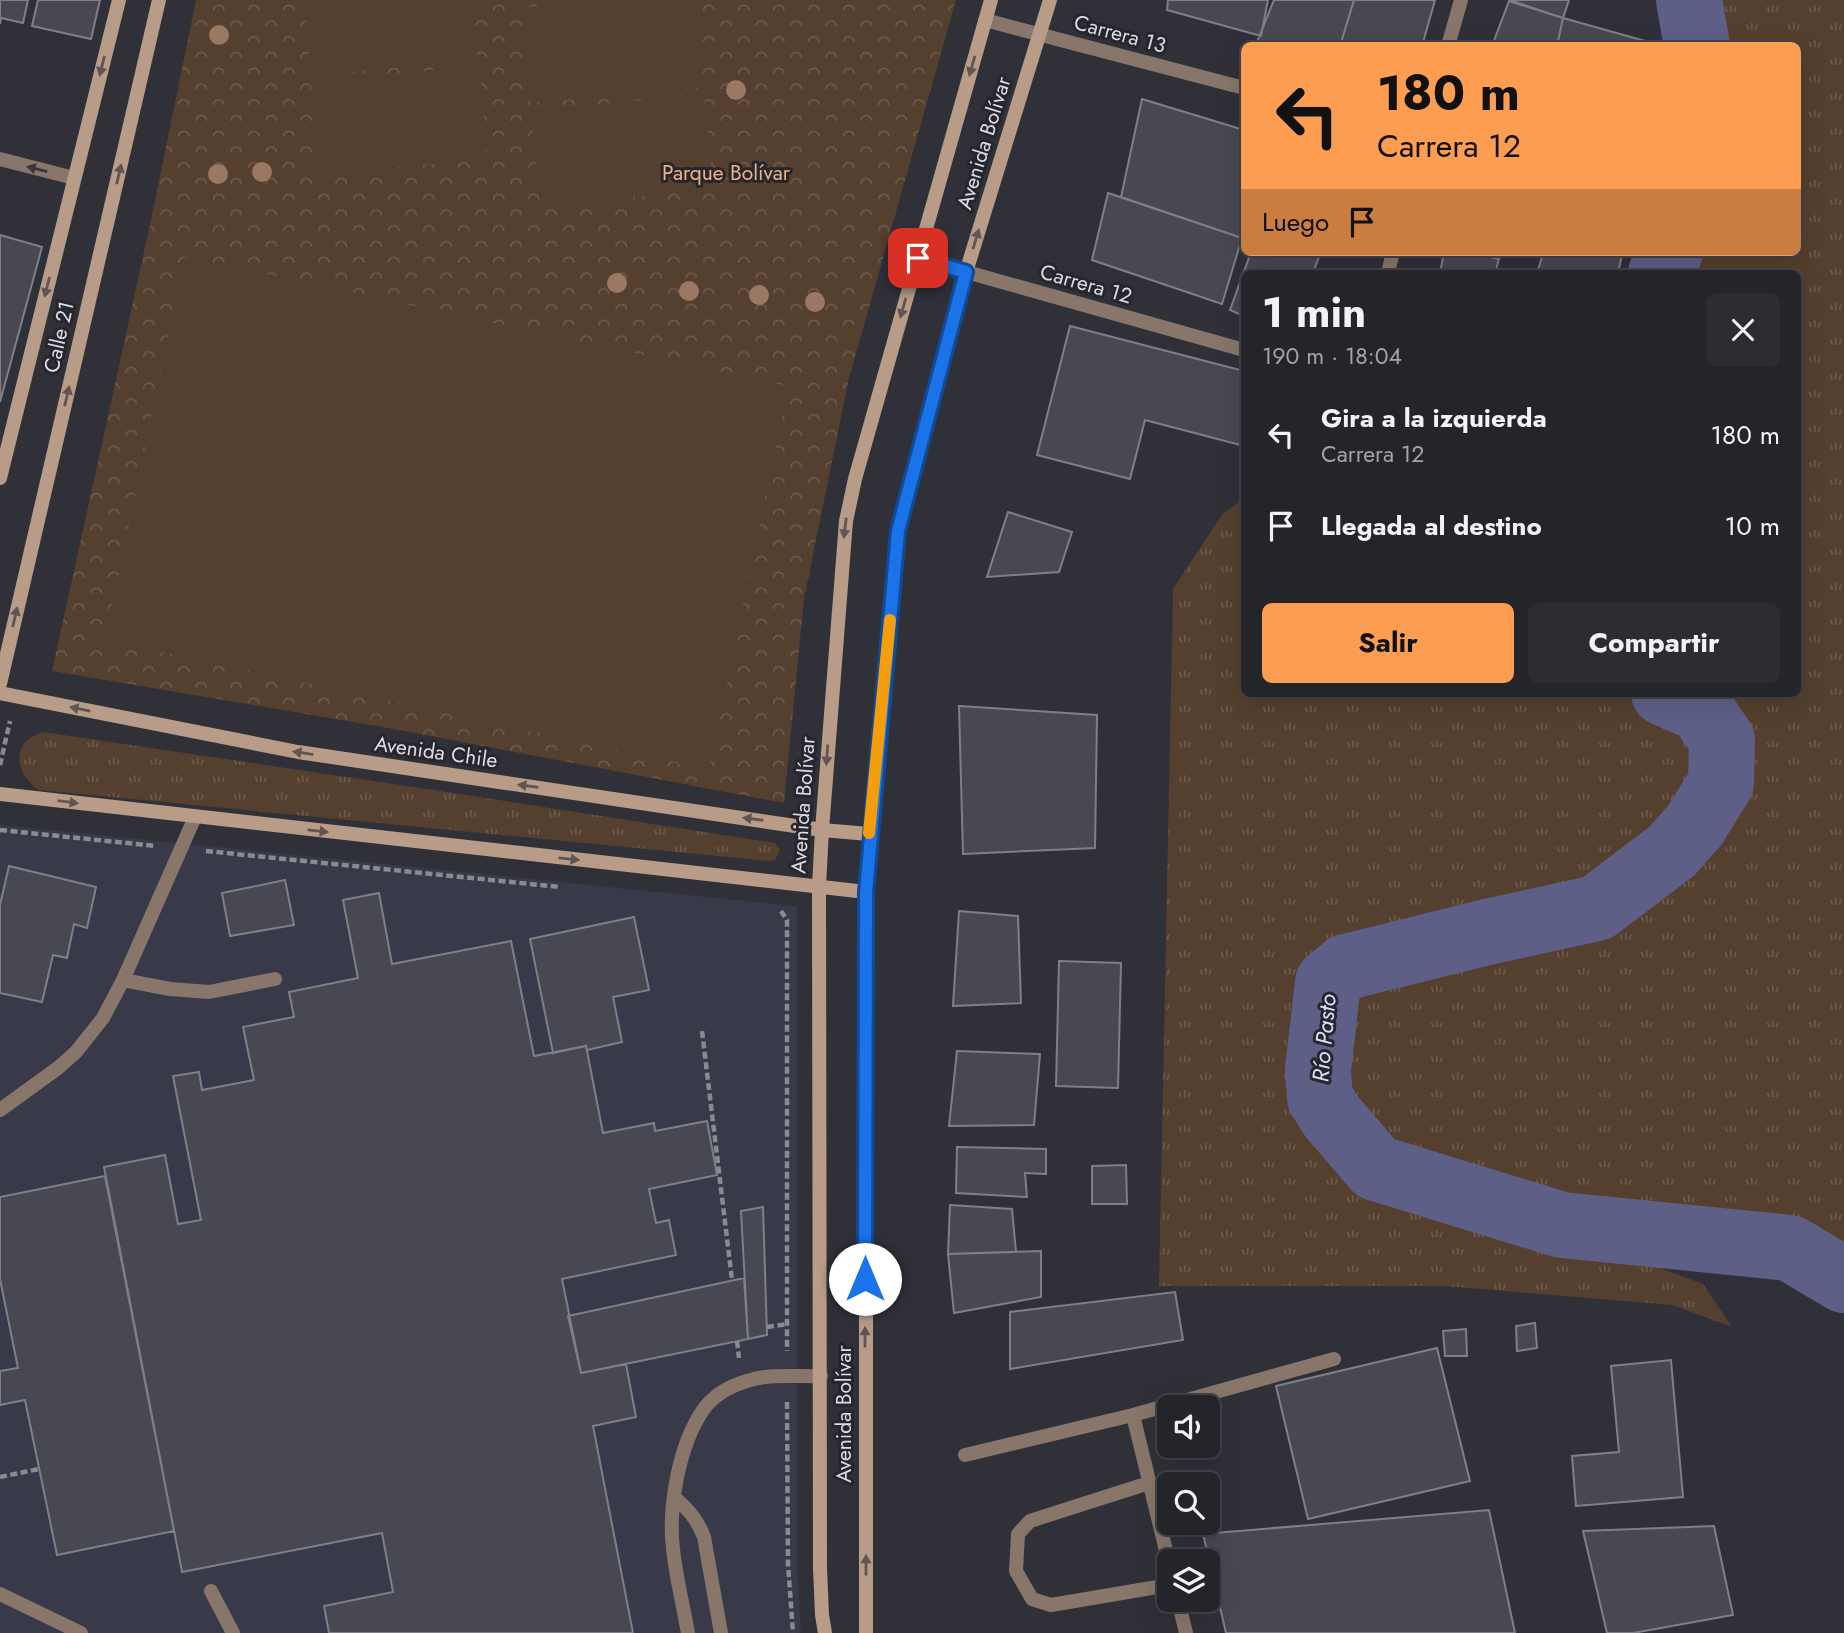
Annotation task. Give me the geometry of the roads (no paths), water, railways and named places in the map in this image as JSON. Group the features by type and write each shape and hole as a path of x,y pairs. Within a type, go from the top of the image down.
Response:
{"main road":[{"name":"Calle 21","path":"0,478 119,0"},
{"name":"Calle 21","path":"0,684 159,0"},
{"name":"Avenida Bolívar","path":"825,1633 820,1568 819,887 846,522 855,479 991,0"},
{"name":"Avenida Bolívar","path":"866,1633 866,892 869,834 898,531 966,272 1050,0"},
{"name":"Avenida Chile","path":"0,693 298,752 822,830 869,834"},
{"path":"0,794 866,892"}],"street":[{"path":"1449,42 1461,0"},
{"name":"Carrera 13","path":"985,19 1241,87"},
{"path":"0,159 74,178"},
{"name":"Carrera 12","path":"918,258 1241,349"},
{"path":"0,1110 76,1052 103,1018 123,980 195,817"},
{"path":"123,980 170,989 209,992 275,979"},
{"path":"965,1455 1133,1415 1334,1359"},
{"path":"688,1633 673,1548 674,1497 684,1454 703,1411 731,1387 747,1381 764,1377 821,1376"},
{"path":"1133,1415 1166,1549"},
{"path":"1149,1483 1030,1521 1018,1534 1016,1571 1032,1599 1051,1605 1157,1587"},
{"path":"674,1497 690,1511 699,1523 704,1537 722,1633"},
{"path":"211,1591 233,1633"},
{"path":"0,1594 81,1633"},
{"path":"1181,1612 1186,1633"}],"waterway":[{"name":"Río Pasto","path":"1689,0 1696,42"},
{"name":"Río Pasto","path":"1662,270 1668,256"},
{"name":"Río Pasto","path":"1673,697 1701,709 1722,740 1721,783 1695,825 1672,851 1597,908 1346,967 1328,982 1318,1070 1320,1098 1332,1117 1376,1168 1562,1225 1790,1248 1844,1280"}],"park label":[{"name":"Parque Bolívar","path":"726,173"}]}
